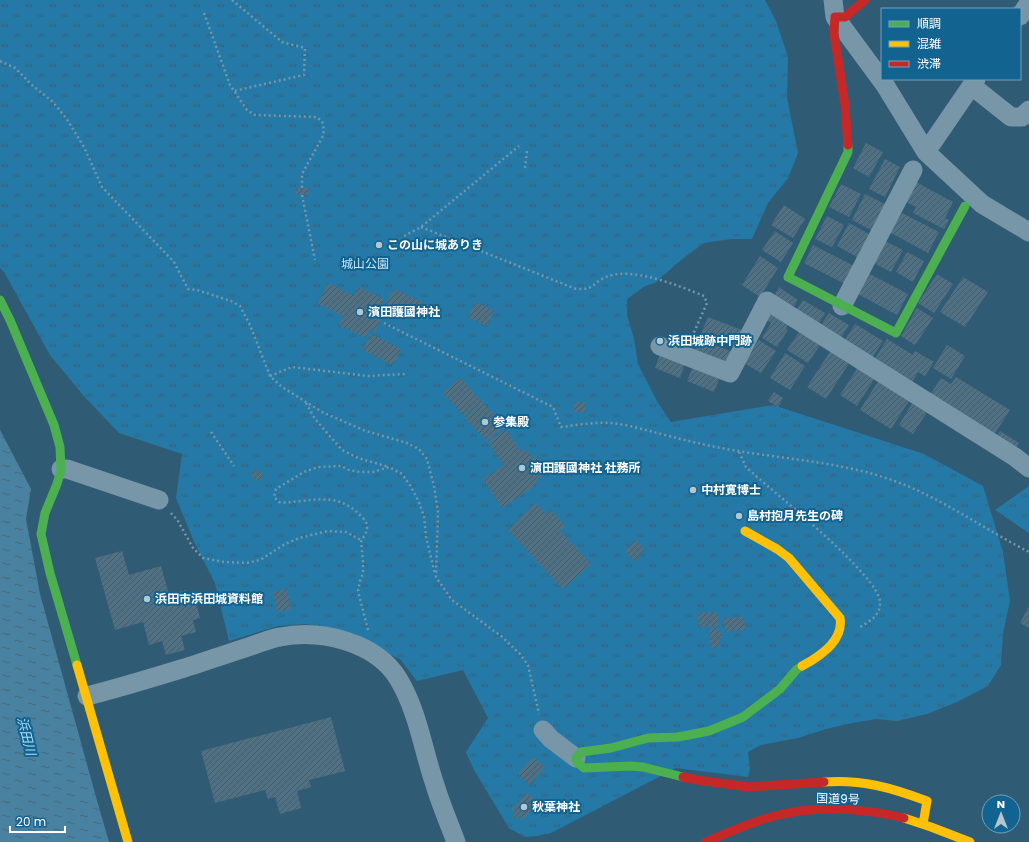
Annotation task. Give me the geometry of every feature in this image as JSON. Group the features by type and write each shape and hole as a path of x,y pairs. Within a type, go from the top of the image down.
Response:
{"main road":[{"path":"834,9 845,16 865,0"},
{"path":"834,9 834,33 845,105 848,152 788,277 896,333 965,206"},
{"path":"0,300 10,320 57,433 61,450 61,470 44,516 41,536 50,573 128,842"},
{"path":"745,531 777,549 789,558 837,614 840,618 841,624 840,630 832,644 815,659 796,669 780,689 743,717 709,731 678,737 648,738 611,748 585,751 577,755 577,762 584,768 636,767 697,780 749,787 834,781 870,783 900,791 927,802 923,824"},
{"name":"国道9号","path":"706,842 768,818 801,811 836,810 876,813 905,818 970,842"}],"street":[{"path":"1021,15 1029,3"},
{"path":"834,9 881,79"},
{"path":"882,80 926,152 982,204 1029,232"},
{"path":"926,152 974,82 1011,117 1022,117 1029,110"},
{"path":"842,306 913,170"},
{"path":"660,346 730,373 767,301 1015,457 1029,468"},
{"path":"61,470 67,469 159,500"},
{"path":"86,696 139,682 280,637 306,635 325,636 344,640 362,647 374,654 390,668 398,679 411,703 435,786 456,842"},
{"path":"543,730 551,739 576,758"}],"path":[{"path":"232,0 282,42 305,48 304,75 234,91"},
{"path":"204,12 230,85 248,110 255,115 316,117 322,121 324,130 323,136 302,174 302,188"},
{"path":"0,61 15,68 33,86 52,101 66,118 84,147 102,187 174,262 188,289 231,301 240,306 250,325 270,376 282,387 322,412 363,430 407,443 418,449 427,459 434,486 438,512 436,577"},
{"path":"404,236 421,227 519,146"},
{"path":"525,168 527,151"},
{"path":"302,195 315,260"},
{"path":"421,227 576,289 587,290 606,277 626,274 669,282 704,296 707,303 684,356"},
{"path":"384,323 553,406 562,427 588,423 622,424 691,442 739,452 824,463 856,470 893,481 946,506 1029,552"},
{"path":"270,376 292,367 368,376 405,374"},
{"path":"305,402 315,418 342,450 358,458 389,467 402,474 418,500 424,516 426,537 436,577 452,600 501,636 520,654 528,665 543,730"},
{"path":"211,432 234,466"},
{"path":"739,452 746,467 826,536 863,574 878,596 880,602 879,611 873,619 858,628 840,630"},
{"path":"374,654 358,590 363,574 361,540 366,535 367,525 365,520 352,507 339,500 314,499 286,503 279,502 274,496 276,490 304,472 318,467 341,466 349,470 373,472 389,467"},
{"path":"159,500 178,521 193,548 203,558 208,560 247,563 260,560 285,544 299,538 328,531 346,532 361,540"}],"green space":[{"name":"城山公園","path":"0,0 765,0 776,21 788,57 787,98 798,153 788,178 768,203 752,239 731,239 704,243 681,260 655,283 645,286 627,299 627,315 634,339 638,364 658,403 671,422 773,405 924,454 983,486 1003,552 1010,601 1003,633 1001,665 988,686 957,702 927,714 897,721 876,719 852,723 798,738 761,745 748,752 750,769 748,777 676,768 551,833 525,837 509,828 474,770 466,752 488,718 463,670 417,681 400,659 341,632 306,624 278,626 229,641 215,583 195,544 176,498 182,454 119,433 82,394 50,355 4,272 0,268"},
{"path":"1029,486 1029,533 995,510"}],"water":[{"name":"浜田川","path":"0,430 31,489 26,519 40,594 109,842 0,842"}],"building":[{"path":"866,143 883,152 869,177 853,168"},
{"path":"885,159 900,167 885,197 869,189"},
{"path":"916,182 953,202 945,218 949,220 944,229 913,213 916,207 906,202"},
{"path":"841,184 861,194 849,217 829,207"},
{"path":"296,188 309,188 308,195 295,194"},
{"path":"865,194 885,204 871,230 852,220"},
{"path":"784,205 805,219 793,238 771,225"},
{"path":"900,212 939,232 928,253 889,232"},
{"path":"827,216 844,225 832,247 815,239"},
{"path":"849,223 869,234 857,257 837,246"},
{"path":"775,231 793,243 781,262 762,250"},
{"path":"883,240 903,250 891,272 872,262"},
{"path":"813,245 854,266 845,284 804,263"},
{"path":"907,252 924,261 913,282 896,272"},
{"path":"760,256 778,268 760,297 742,285"},
{"path":"868,273 908,294 897,315 856,293"},
{"path":"937,274 953,284 934,313 918,303"},
{"path":"963,277 988,292 965,327 940,312"},
{"name":"濱田護國神社","path":"328,283 354,296 358,287 384,299 381,306 386,309 375,332 369,330 366,338 339,325 343,316 318,304"},
{"path":"779,287 798,300 792,309 773,298"},
{"path":"394,289 424,303 415,320 385,305"},
{"path":"803,300 825,313 818,325 796,311"},
{"path":"475,302 494,311 487,326 468,317"},
{"path":"917,308 933,318 915,345 901,336"},
{"path":"769,309 789,322 786,328 788,330 777,347 762,338 771,323 764,318"},
{"path":"829,313 849,325 840,339 820,326"},
{"path":"708,317 742,330 735,348 701,334"},
{"path":"855,324 883,341 872,358 844,341"},
{"path":"801,329 822,342 808,363 787,350"},
{"path":"371,334 401,349 393,365 363,350"},
{"path":"699,339 733,352 726,368 692,355"},
{"path":"887,339 913,355 915,351 934,362 925,376 918,372 912,382 875,359"},
{"path":"759,340 776,351 761,373 744,363"},
{"path":"947,345 965,356 951,379 933,368"},
{"path":"831,350 850,362 826,399 807,387"},
{"path":"785,353 805,366 790,390 770,378"},
{"path":"660,354 685,364 680,378 655,368"},
{"path":"693,366 720,377 714,392 687,381"},
{"path":"858,367 875,378 857,406 840,395"},
{"path":"956,377 1010,410 994,435 930,395 941,378 951,384"},
{"path":"460,378 482,402 465,417 443,393"},
{"path":"880,378 911,398 891,429 860,410"},
{"path":"774,392 783,398 778,407 768,401"},
{"path":"914,400 929,409 913,434 899,425"},
{"name":"参集殿","path":"482,402 504,426 487,441 465,418"},
{"path":"585,402 586,412 575,413 574,403"},
{"name":"濵田護國神社 社務所","path":"506,429 521,452 526,449 533,459 537,456 548,472 536,480 538,484 502,508 483,479 504,465 488,442"},
{"path":"1000,431 1019,443 1015,450 996,437"},
{"path":"253,470 263,473 261,481 251,477"},
{"path":"536,503 546,514 551,510 565,526 560,531 591,564 563,589 508,530"},
{"path":"635,540 645,549 635,561 625,552"},
{"name":"浜田市浜田城資料館","path":"122,551 129,575 161,566 169,595 186,590 190,605 196,603 200,618 193,620 196,632 181,636 185,650 166,655 162,641 149,645 143,622 115,630 95,558"},
{"path":"287,589 291,609 277,612 273,592"},
{"path":"1029,606 1029,628 1020,623"},
{"path":"718,612 719,626 699,627 698,613"},
{"path":"744,617 745,630 725,631 724,618"},
{"path":"709,628 718,628 719,633 722,633 722,638 719,638 720,647 711,648"},
{"path":"331,717 345,771 309,780 311,787 297,791 301,808 280,814 275,797 268,799 265,790 215,803 201,751"},
{"path":"533,757 545,767 530,785 518,774"},
{"name":"秋葉神社","path":"527,793 538,803 523,820 519,816 516,819 512,816 515,813 511,810"}],"traffic: fast":[{"path":"848,145 848,152 788,277 896,333 965,206"},
{"path":"0,300 10,320 54,425 60,447 61,470 45,513 41,534 50,573 77,665"},
{"path":"683,777 643,767 630,766 584,768 577,762 576,758 581,752 611,748 648,738 678,737 709,731 743,717 780,689 797,669 802,666"}],"traffic: slow":[{"path":"745,531 777,549 789,558 840,618 838,634 834,641 823,653 802,666"},
{"path":"77,665 128,842"},
{"path":"824,782 838,781 864,783 889,788 927,801 923,824"},
{"path":"904,818 970,842"}],"traffic: jam":[{"path":"848,145 845,105 834,33 835,17 845,17 865,0"},
{"path":"683,777 749,787 824,782"},
{"path":"706,842 757,821 807,810 856,810 904,818"}],"place":[{"name":"この山に城ありき","path":"379,245"},
{"name":"濱田護國神社","path":"360,312"},
{"name":"浜田城跡中門跡","path":"660,341"},
{"name":"参集殿","path":"485,422"},
{"name":"濵田護國神社 社務所","path":"522,468"},
{"name":"中村寛博士","path":"693,490"},
{"name":"島村抱月先生の碑","path":"739,516"},
{"name":"浜田市浜田城資料館","path":"147,599"},
{"name":"秋葉神社","path":"524,807"}]}
